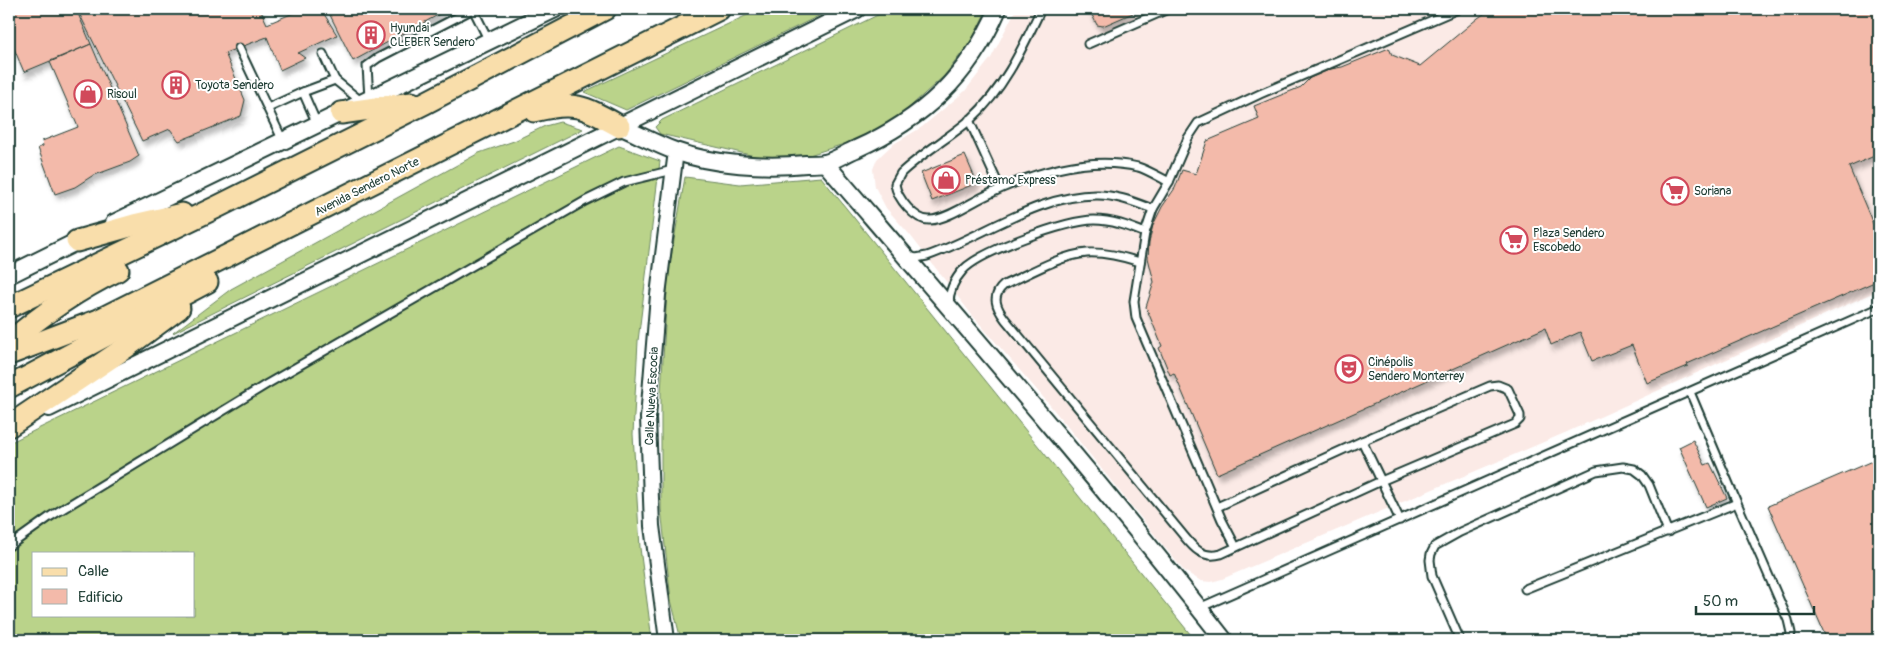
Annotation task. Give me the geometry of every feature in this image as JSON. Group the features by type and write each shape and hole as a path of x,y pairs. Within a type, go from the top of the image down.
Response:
{"main road":[{"path":"9,307 219,206 427,102 605,9"},
{"name":"Avenida Sendero Norte","path":"9,354 99,320 720,9"},
{"path":"341,113 427,102"},
{"path":"9,343 29,325 61,302 102,277 372,145 427,102"},
{"path":"460,140 534,111 567,104 592,110 619,126"},
{"path":"77,242 134,225 219,206"},
{"path":"9,427 159,324 213,279 247,247"},
{"path":"9,387 213,279"}],"street":[{"path":"9,275 554,9"},
{"path":"9,427 857,9"},
{"path":"619,126 676,151 709,159 758,165 794,166 825,163 876,139 928,105 964,70 989,30 998,9"},
{"name":"Calle Nueva Escocia","path":"667,640 652,526 648,418 658,295 676,151"},
{"path":"825,163 949,307 1200,608 1224,640"}],"lane":[{"path":"365,101 367,66 378,58 473,9 489,40"},
{"path":"1041,9 1017,60 992,96 969,120 901,173 896,181 897,191 920,218 934,220 1000,188 1044,172 1101,163 1139,168 1169,182"},
{"path":"1088,44 1168,9"},
{"path":"1236,548 1136,318 1134,301 1140,262 1145,233 1153,209 1169,182 1192,130 1203,120 1458,9"},
{"path":"239,48 283,141"},
{"path":"323,54 335,80 365,101"},
{"path":"268,108 335,80"},
{"path":"303,92 317,124"},
{"path":"969,120 1000,188"},
{"path":"9,546 51,516 259,389 585,201 624,182 673,170"},
{"path":"902,253 910,257 927,256 1048,204 1085,195 1114,196 1153,209"},
{"path":"949,307 951,287 956,278 968,265 973,261 1033,235 1070,223 1094,220 1119,223 1145,233"},
{"path":"1140,262 1094,253 1066,258 1004,285 996,294 997,307 1194,549 1206,556 1213,556 1236,548 1381,481 1515,424 1520,419 1520,415 1511,392 1504,386 1498,385 1483,388 1217,507"},
{"path":"1200,608 1879,308"},
{"path":"1690,392 1788,620 1791,633 1789,640"},
{"path":"1362,441 1400,520"},
{"path":"1460,640 1432,576 1430,554 1435,546 1460,532 1596,471 1623,467 1634,469 1649,485 1668,532"},
{"path":"1525,589 1738,503"}],"shaded area":[{"path":"1016,9 1879,9 1879,290 1567,432 1222,579 1211,582 1201,581 1184,571 1049,404 972,315 910,235 886,208 875,187 873,169 877,159 892,145 922,127 965,91 991,58"}],"green space":[{"path":"760,9 833,9 626,110 584,92"},
{"path":"890,9 987,9 972,40 944,76 902,114 860,139 806,156 759,157 660,134 655,127 662,120"},
{"path":"560,122 583,129 173,333 231,289 479,153 514,141 545,126"},
{"path":"619,146 660,161 638,341 633,434 640,548 652,640 9,640 9,443"},
{"path":"685,177 740,184 821,177 1195,640 681,640 671,600 661,509 661,392 668,275"}],"building":[{"path":"9,9 76,9 91,44 24,72 9,37"},
{"name":"Toyota Sendero","path":"90,9 260,9 267,24 303,9 321,9 337,35 298,53 305,58 280,70 267,37 225,53 245,100 241,116 179,141 170,129 142,141 79,13"},
{"name":"Hyundai CLEBER Sendero","path":"327,9 449,9 353,61"},
{"path":"1089,9 1135,9 1132,10 1133,13 1103,26 1097,25"},
{"name":"Plaza Sendero Escobedo","path":"1491,9 1879,9 1879,154 1849,167 1879,238 1879,280 1647,383 1632,345 1592,361 1580,332 1551,345 1545,328 1217,474 1174,373 1170,375 1159,348 1162,346 1146,307 1154,282 1148,258 1153,225 1175,188 1182,170 1196,174 1207,141 1259,119 1254,106 1301,87 1310,78 1389,48 1392,55 1420,66"},
{"name":"Risoul","path":"91,44 139,156 130,162 92,176 75,187 55,194 38,148 43,146 42,141 78,127 50,62"},
{"path":"965,155 977,183 932,201 921,173"},
{"path":"1693,440 1705,465 1710,463 1727,498 1706,507 1679,447"},
{"path":"1879,458 1879,640 1827,640 1768,506"}],"place":[{"name":"Hyundai CLEBER Sendero","path":"371,35"},
{"name":"Toyota Sendero","path":"176,85"},
{"name":"Risoul","path":"88,94"},
{"name":"Préstamo Express","path":"946,180"},
{"name":"Soriana","path":"1675,191"},
{"name":"Plaza Sendero Escobedo","path":"1514,240"},
{"name":"Cinépolis Sendero Monterrey","path":"1349,369"}]}
